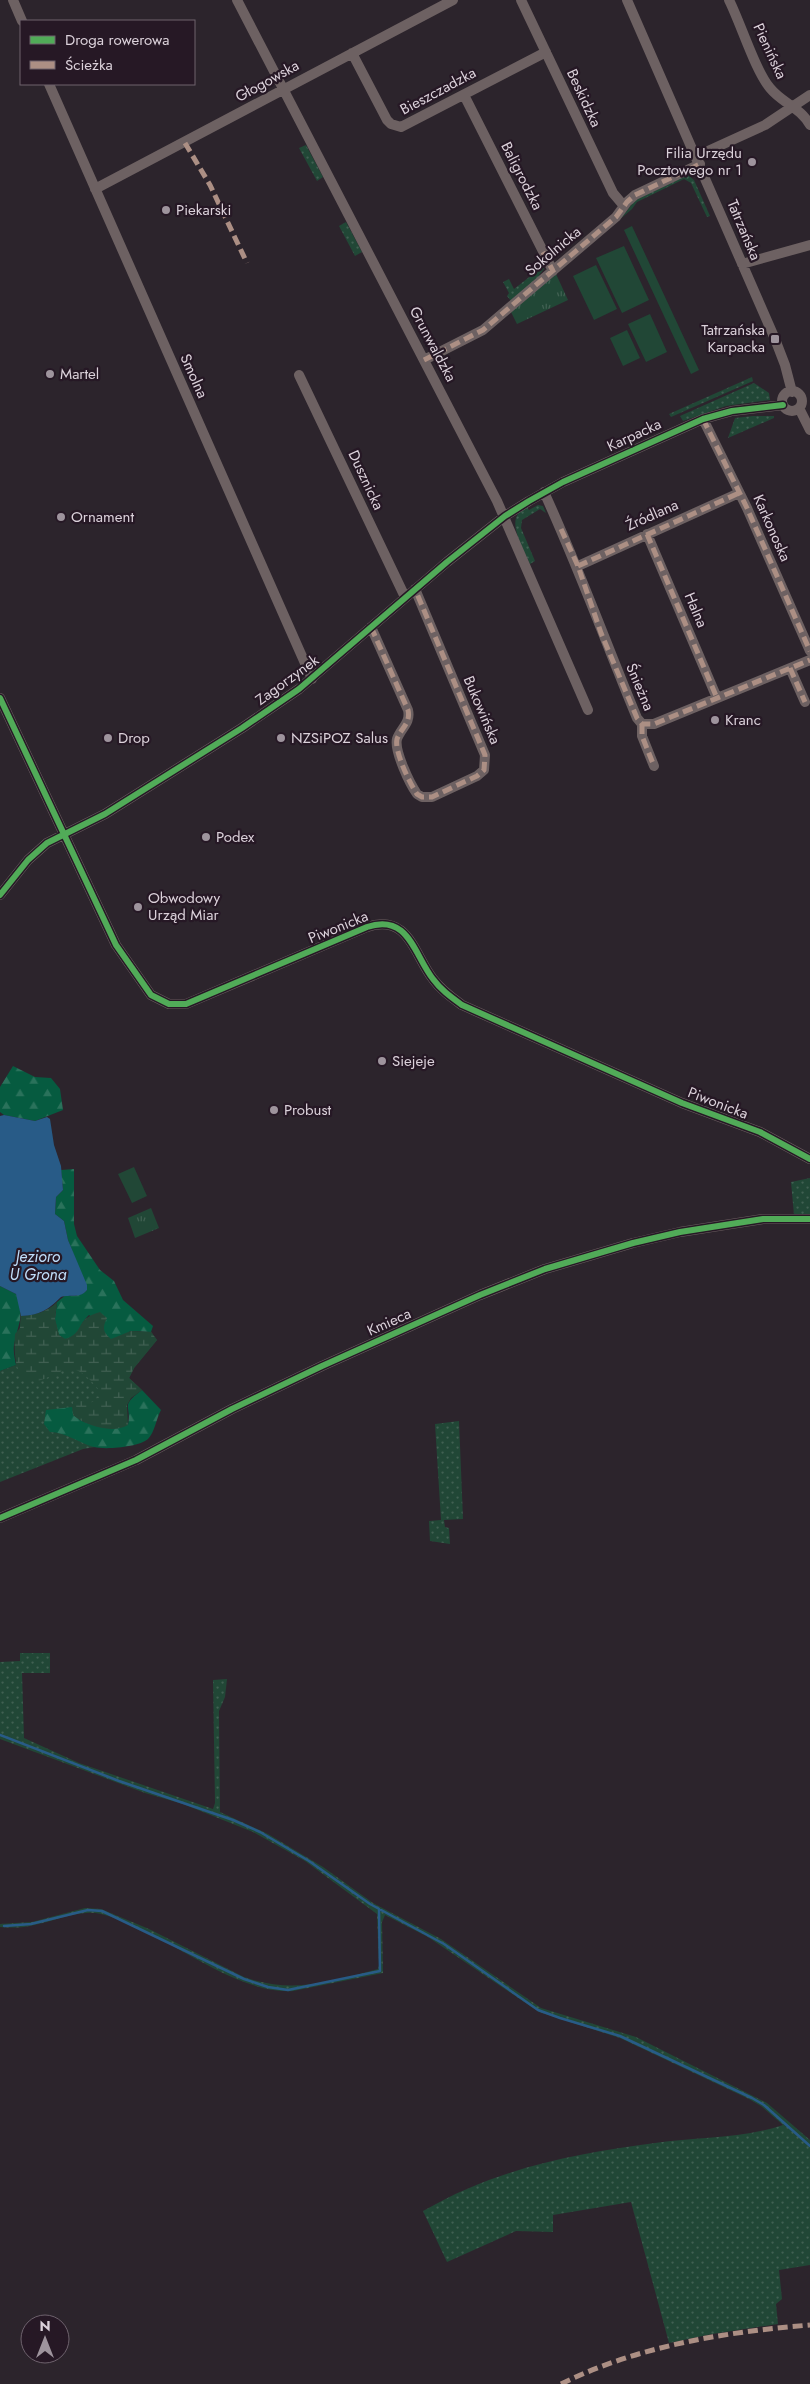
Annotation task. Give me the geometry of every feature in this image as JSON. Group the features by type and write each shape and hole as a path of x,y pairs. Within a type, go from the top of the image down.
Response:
{"street":[{"path":"13,0 22,20"},
{"name":"Grunwaldzka","path":"237,0 505,516 588,710"},
{"name":"Głogowska","path":"95,189 267,100 439,3 453,0"},
{"name":"Beskidzka","path":"521,0 613,194 624,206"},
{"name":"Tatrzańska","path":"627,0 698,160 780,354 792,392"},
{"name":"Pienińska","path":"729,0 766,83 806,119 810,125"},
{"name":"Bieszczadzka","path":"352,52 387,120 396,126 407,126 546,52"},
{"name":"Smolna","path":"49,85 312,679"},
{"name":"Baligrodzka","path":"464,95 553,271"},
{"name":"Sokolnicka","path":"424,360 483,330 616,217 635,195 765,125 810,95"},
{"path":"742,264 810,245"},
{"name":"Dusznicka","path":"299,375 405,597"},
{"path":"803,405 791,411 783,405 784,396 792,392 800,395 803,405 810,430"},
{"name":"Karpacka","path":"505,516 544,492 703,419 732,411 783,405"},
{"name":"Karkonoska","path":"703,419 739,493 810,651"},
{"name":"Śnieżna","path":"544,492 578,566 602,633 637,718 642,724 654,724 810,660"},
{"name":"Źródlana","path":"578,566 739,493"},
{"name":"Zagorzynek","path":"1,893 34,853 47,843 105,814 242,728 312,679 405,597 505,516"},
{"name":"Halna","path":"647,534 717,698"},
{"name":"Bukowińska","path":"371,627 408,710 409,720 398,737 396,746 417,794 422,797 432,797 478,776 484,770 485,755 415,589"},
{"path":"790,668 805,702"},
{"name":"Piwonicka","path":"0,698 116,945 142,984 160,1001 169,1004 186,1004 367,927 389,925 404,933 415,947 432,979 440,988 462,1005 682,1103 760,1132 810,1159"},
{"path":"642,724 642,736 654,766"},
{"name":"Kmieca","path":"0,1518 136,1460 256,1397 322,1366 472,1299 545,1269 626,1245 680,1232 764,1219 810,1219"}],"green space":[{"path":"306,145 323,177 317,181 299,148"},
{"path":"688,175 694,180 710,216 707,217 691,183 684,179 637,202 632,209 566,265 626,212 635,200"},
{"path":"346,222 362,252 355,256 339,226"},
{"path":"632,226 699,370 691,374 624,230"},
{"path":"624,246 649,300 622,313 596,258"},
{"path":"540,262 544,269 539,275 541,277 511,301 507,296 509,293 503,282 509,279 514,289 537,271"},
{"path":"596,265 617,309 594,320 573,276"},
{"path":"556,274 568,300 517,324 511,312"},
{"path":"650,314 667,352 646,362 628,324"},
{"path":"627,330 640,358 623,366 610,338"},
{"path":"752,377 753,381 671,417 669,414"},
{"path":"754,383 769,393 770,400 726,406 683,421 680,416"},
{"path":"774,416 774,418 728,438 735,418"},
{"path":"538,505 543,506 546,513 540,509 522,520 521,528 535,561 530,564 515,525 519,513 523,509 527,507 529,510"},
{"path":"13,1066 35,1077 51,1078 60,1089 63,1110 35,1121 4,1115 0,1112 0,1087"},
{"path":"134,1167 147,1196 132,1203 118,1174"},
{"path":"74,1169 74,1224 77,1236 100,1270 114,1281 123,1300 153,1326 151,1332 131,1331 111,1340 104,1332 103,1327 89,1315 74,1335 65,1339 59,1335 55,1319 57,1302 66,1295 78,1295 87,1290 68,1240 64,1221 55,1214 56,1197 63,1190 61,1170"},
{"path":"810,1178 810,1215 794,1215 791,1182"},
{"path":"151,1208 159,1228 135,1238 128,1218"},
{"path":"0,1286 16,1294 19,1302 20,1320 14,1347 16,1365 0,1371"},
{"path":"57,1302 55,1319 59,1335 65,1339 76,1334 86,1318 100,1312 107,1318 104,1330 111,1339 131,1331 151,1332 157,1340 134,1368 129,1378 142,1390 131,1398 127,1405 128,1425 115,1429 100,1428 73,1415 73,1402 95,1401 101,1392 79,1371 71,1369 37,1381 23,1377 19,1371 15,1356 15,1334 20,1328 21,1316 41,1312"},
{"path":"21,1316 55,1319 104,1332 151,1332 157,1340 134,1368 129,1378 142,1390 50,1432 64,1433 95,1447 83,1449 0,1482 0,1371 16,1365"},
{"path":"142,1390 161,1410 154,1429 144,1442 130,1446 99,1448 63,1434 50,1432 44,1424 46,1410 72,1407 73,1415 86,1423 99,1426 128,1425 129,1403"},
{"path":"459,1421 463,1519 444,1520 445,1527 449,1528 450,1544 430,1541 429,1521 441,1520 435,1424"},
{"path":"20,1653 50,1653 50,1673 22,1673 24,1738 79,1763 213,1809 215,1803 213,1680 227,1679 225,1697 219,1711 220,1812 268,1834 323,1867 373,1903 441,1939 541,2008 636,2037 767,2103 810,2140 810,2265 779,2270 782,2299 776,2304 778,2324 669,2343 631,2202 553,2215 553,2232 516,2231 447,2262 423,2211 489,2180 560,2159 631,2146 752,2133 783,2125 761,2106 749,2099 620,2038 539,2012 428,1937 385,1915 382,1922 383,1973 293,1991 270,1989 246,1983 221,1972 148,1932 124,1921 101,1914 85,1913 26,1927 0,1927 0,1924 32,1922 85,1908 101,1909 149,1929 244,1977 278,1985 328,1982 378,1969 379,1965 377,1914 305,1861 253,1832 183,1804 145,1793 0,1739 0,1662 20,1661"}],"water":[{"name":"Jezioro U Grona","path":"4,1115 35,1121 47,1117 50,1119 54,1145 61,1166 63,1190 56,1197 55,1214 64,1221 68,1240 87,1285 87,1290 84,1293 61,1297 43,1311 21,1316 16,1294 0,1286 0,1116"}],"waterway":[{"path":"0,1735 119,1781 233,1820 260,1832 309,1861 370,1904 444,1944 538,2010 620,2036 752,2098 764,2105 810,2146"},
{"path":"4,1926 31,1924 88,1910 102,1911 244,1979 268,1987 288,1990 380,1971 379,1909"}],"marked path":[{"path":"185,143 210,185 247,263"},
{"path":"424,360 483,330 616,217 635,195 700,164"},
{"path":"543,252 553,271"},
{"path":"703,419 747,508 810,651"},
{"path":"578,566 739,493"},
{"path":"561,529 578,566 601,633 637,718 642,724 654,724 810,660"},
{"path":"647,534 717,698"},
{"path":"371,627 408,710 407,722 397,739 397,744 403,767 417,794 422,797 432,797 477,776 484,770 485,755 415,589"},
{"path":"790,668 805,702"},
{"path":"642,724 642,736 654,766"},
{"path":"561,2384 590,2371 651,2350 714,2337 810,2325"}],"cycle path":[{"path":"0,895 28,860 47,843 105,814 242,728 299,689 447,562 505,516 563,482 703,419 732,411 783,405"},
{"path":"0,698 116,945 151,995 169,1004 186,1004 367,927 381,924 392,926 409,939 436,983 462,1005 682,1103 760,1132 810,1159"},
{"path":"0,1518 136,1460 232,1409 322,1366 480,1295 545,1269 633,1243 680,1232 763,1219 810,1219"}],"place":[{"name":"Filia Urzędu Pocztowego nr 1","path":"752,162"},
{"name":"Piekarski","path":"166,210"},
{"name":"Tatrzańska Karpacka","path":"775,339"},
{"name":"Martel","path":"50,374"},
{"name":"Ornament","path":"61,517"},
{"name":"Kranc","path":"715,720"},
{"name":"Drop","path":"108,738"},
{"name":"NZSiPOZ Salus","path":"281,738"},
{"name":"Podex","path":"206,837"},
{"name":"Obwodowy Urząd Miar","path":"138,907"},
{"name":"Siejeje","path":"382,1061"},
{"name":"Probust","path":"274,1110"}]}
